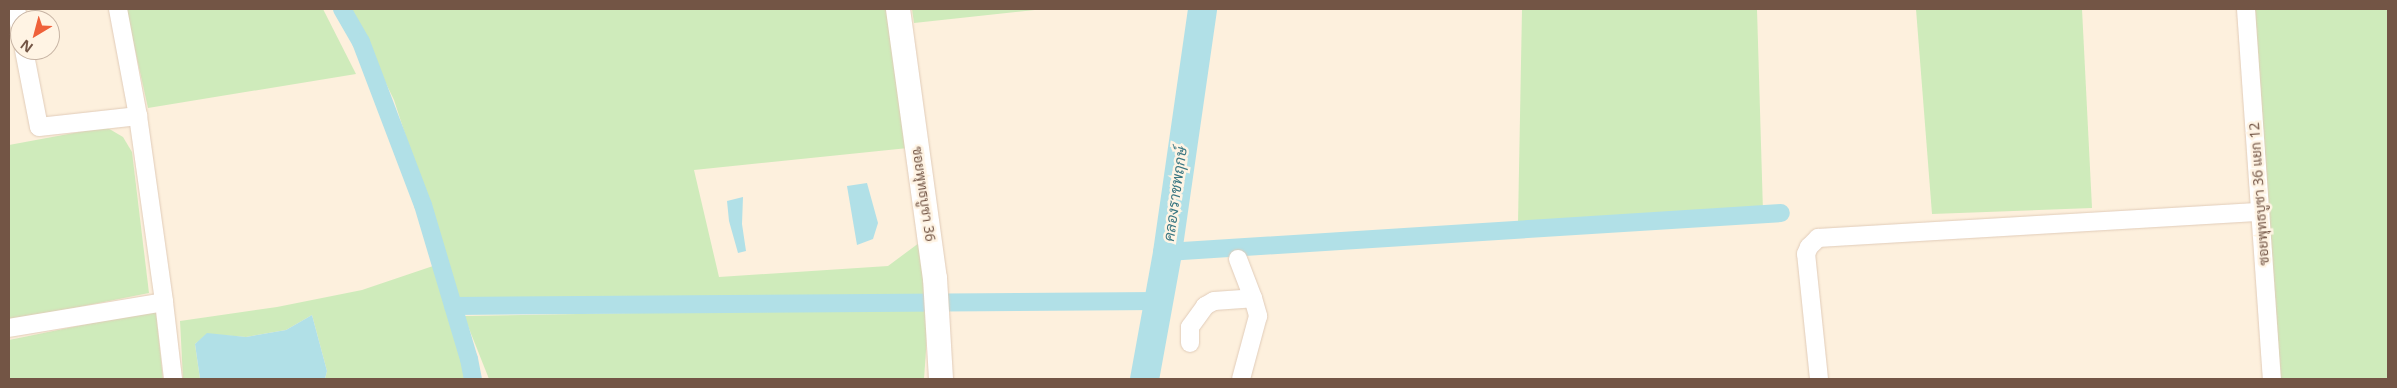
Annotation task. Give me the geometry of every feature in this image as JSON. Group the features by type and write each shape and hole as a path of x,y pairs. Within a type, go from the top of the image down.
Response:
{"street":[{"path":"118,9 138,116 173,379"},
{"name":"ซอยพุทธบูชา 36","path":"898,9 934,278 941,379"},
{"name":"ซอยพุทธบูชา 36 แยก 12","path":"2246,9 2272,379"},
{"path":"26,60 39,127 138,116"},
{"path":"1819,379 1806,254 1809,247 1818,238 2260,212"},
{"path":"1238,259 1254,298 1258,316 1241,379"},
{"path":"1190,342 1190,328 1205,306 1214,301 1254,298"},
{"path":"9,328 164,302"}],"green space":[{"path":"126,9 323,9 356,74 148,108"},
{"path":"350,9 887,9 908,148 694,170 719,277 888,266 923,240 930,298 458,297 394,100"},
{"path":"912,9 1044,9 914,23"},
{"path":"1522,9 1757,9 1763,212 1518,223"},
{"path":"1916,9 2082,9 2092,208 1932,214"},
{"path":"2255,9 2388,9 2388,379 2280,379"},
{"path":"106,127 123,137 132,152 149,293 9,321 9,145"},
{"path":"436,265 473,379 325,379 327,371 312,315 286,330 246,337 207,334 195,344 200,379 183,379 180,321 277,307 362,290"},
{"path":"929,308 924,379 489,379 464,316"},
{"path":"156,310 163,379 9,379 9,340"}],"water":[{"path":"867,183 878,223 873,239 857,245 847,186"},
{"path":"743,197 742,224 746,251 738,253 729,221 727,201"},
{"path":"312,315 327,371 325,379 200,379 195,344 207,333 246,337 286,330"}],"waterway":[{"path":"342,9 361,42 423,205 469,359 473,379"},
{"name":"คลองราชพฤกษ์","path":"1144,379 1167,252 1202,9"},
{"path":"1167,252 1781,213"},
{"path":"453,306 1158,301"}]}
